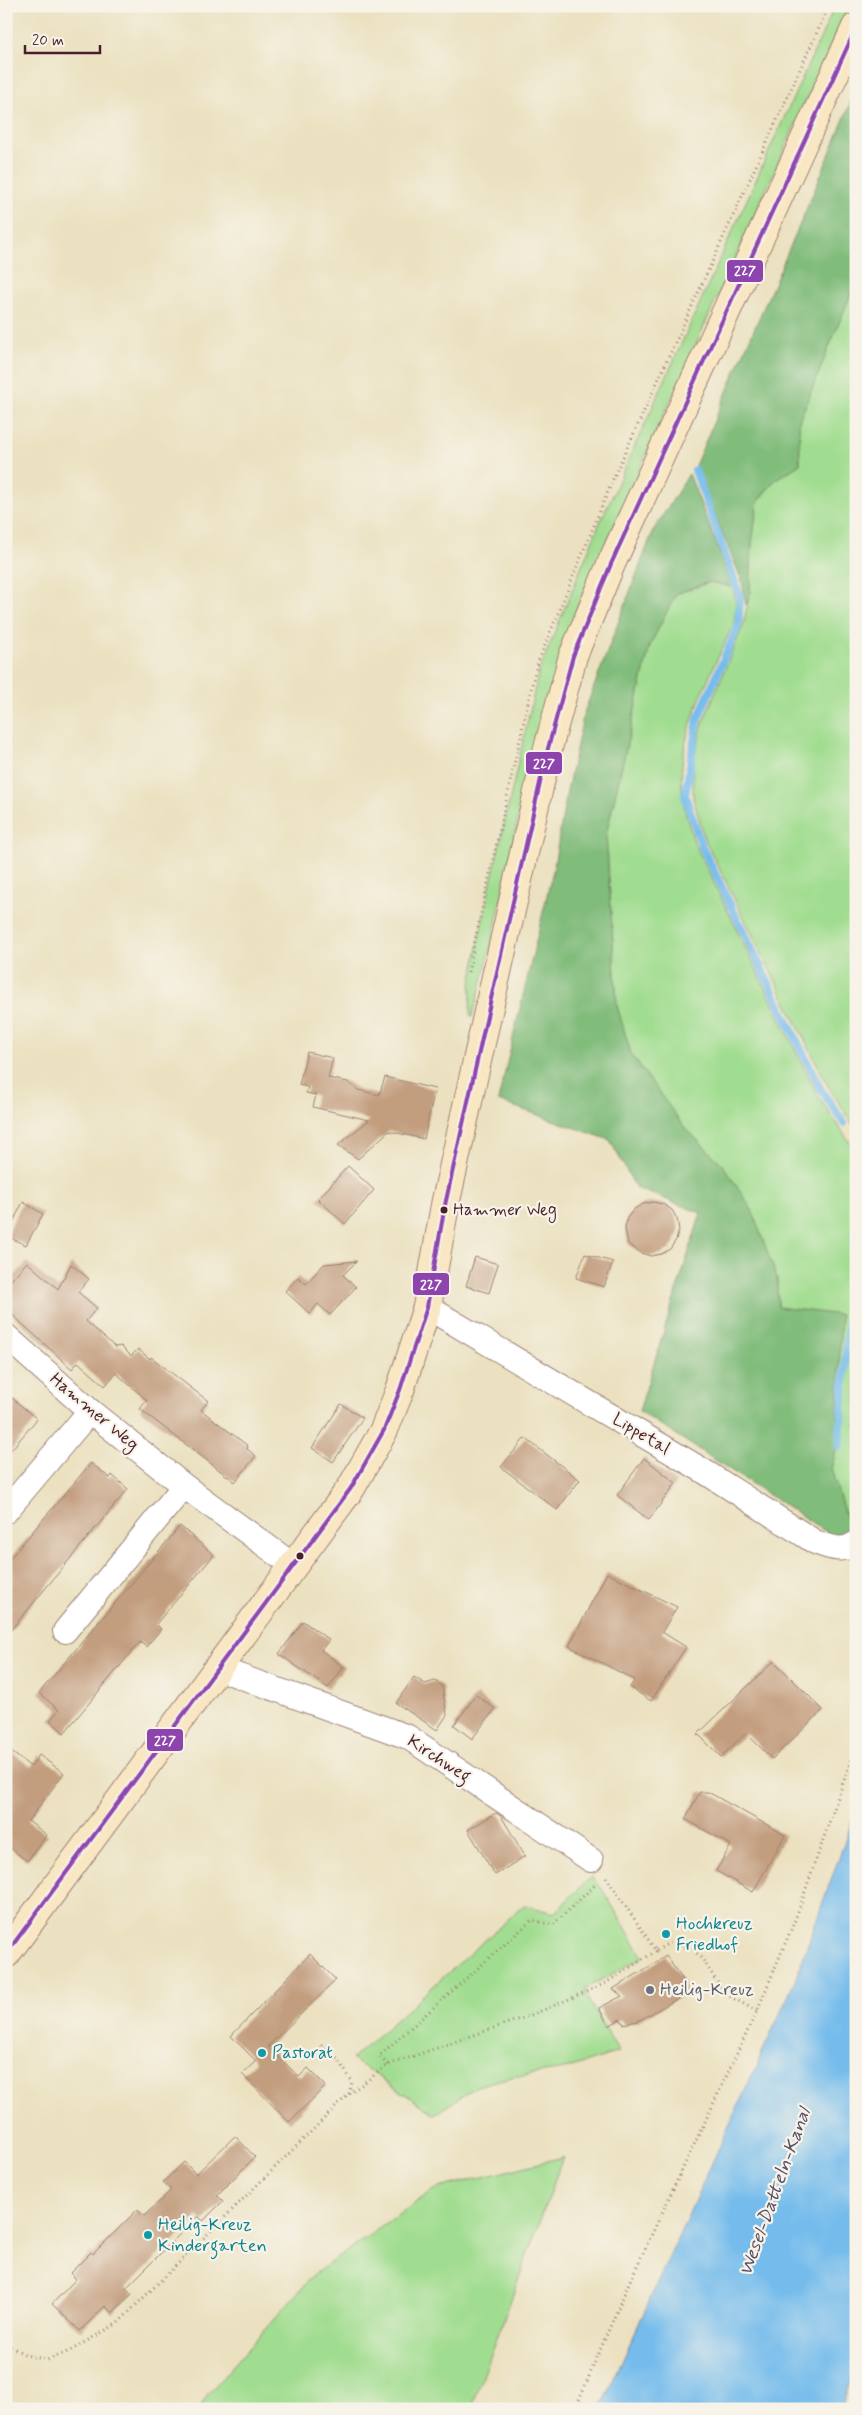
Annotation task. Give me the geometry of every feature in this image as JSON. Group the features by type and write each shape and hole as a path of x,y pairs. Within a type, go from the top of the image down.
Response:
{"main road":[{"path":"6,1954 351,1488 384,1430 400,1390 427,1307 445,1204 483,1034 547,752 573,656 611,564 856,27"}],"street":[{"name":"Lippetal","path":"427,1307 702,1470 815,1542 834,1549 843,1548 856,1542"},
{"name":"Hammer Weg","path":"6,1336 90,1411 184,1486 294,1566"},
{"path":"6,1511 90,1411"},
{"path":"65,1631 184,1486"},
{"name":"Kirchweg","path":"217,1668 408,1737 598,1868"}],"path":[{"path":"574,2409 628,2285 757,2011 795,1920 856,1746"},
{"path":"388,2065 379,2056 532,1920 554,1925 598,1868 656,1951"},
{"path":"6,2344 26,2355 48,2360 68,2352 118,2323 349,2094 388,2065 534,2014 604,1984 669,1943 693,1949 703,1960 725,1994 757,2011"},
{"path":"321,2045 338,2060 352,2081 349,2094"}],"green space":[{"path":"835,6 849,6 578,605 551,688 536,744 522,800 491,947 472,1017 470,1015 471,985 483,917 539,671 598,527"},
{"path":"856,89 856,281 799,421 800,464 774,481 758,501 752,543 750,592 746,605 742,581 695,466"},
{"path":"856,281 856,1129 828,1086 705,840 693,798 693,765 703,722 743,626 750,592 752,543 758,501 774,481 800,464 799,421"},
{"path":"689,474 733,587 708,582 676,594 650,645 606,835 617,1006 631,1054 685,1128 723,1165 752,1210 777,1278 778,1307 841,1315 837,1446 831,1469 852,1538 839,1540 639,1411 701,1213 636,1188 610,1140 498,1101 554,866 567,791 584,713 653,531"},
{"path":"712,582 733,587 736,606 734,622 705,686 689,731 681,777 685,811 695,844 819,1098 854,1148 856,1147 856,1535 852,1538 831,1469 837,1446 778,1307 777,1278 723,1165 685,1128 631,1054 617,1006 606,835 650,645 675,594"},
{"name":"Heilig-Kreuz","path":"591,1877 601,1887 643,1957 585,1989 586,1996 619,2052 565,2069 511,2077 477,2086 435,2114 352,2059 524,1905 554,1913"},
{"path":"563,2157 471,2409 199,2409 207,2395 313,2275 435,2189"}],"water":[{"name":"Wesel-Datteln-Kanal","path":"856,1810 856,2367 842,2409 600,2409 794,1983"}],"building":[{"path":"307,1052 333,1058 328,1078 348,1082 358,1090 379,1095 385,1077 435,1089 424,1139 389,1131 358,1159 338,1145 369,1120 313,1107 316,1095 306,1093 308,1087 299,1085"},
{"path":"348,1166 374,1190 345,1224 318,1199"},
{"path":"23,1202 43,1214 26,1245 6,1236"},
{"path":"653,1202 663,1204 672,1210 677,1219 679,1230 676,1240 670,1249 661,1254 651,1256 641,1253 628,1244 625,1228 627,1218 634,1209 643,1204"},
{"path":"585,1254 613,1262 604,1287 576,1278"},
{"path":"475,1257 498,1264 489,1293 466,1286"},
{"path":"357,1261 343,1275 356,1287 330,1315 318,1304 310,1314 285,1291 298,1277 306,1284 324,1264"},
{"path":"27,1262 58,1289 71,1264 89,1279 78,1292 97,1308 86,1321 115,1347 121,1346 131,1356 138,1349 208,1401 201,1410 248,1446 247,1449 256,1456 235,1482 140,1409 147,1400 116,1373 105,1386 78,1362 72,1369 6,1309 6,1286"},
{"path":"6,1393 37,1419 6,1456"},
{"path":"341,1404 363,1418 333,1462 312,1448"},
{"path":"525,1438 580,1480 557,1510 501,1467"},
{"path":"644,1458 676,1483 649,1520 617,1495"},
{"path":"91,1463 110,1478 112,1475 128,1489 6,1636 6,1563"},
{"path":"180,1526 214,1555 156,1624 161,1629 146,1647 140,1642 64,1733 50,1720 59,1710 39,1693"},
{"path":"607,1573 677,1607 662,1632 686,1647 651,1701 630,1687 635,1680 569,1646"},
{"path":"303,1621 329,1640 321,1650 344,1667 328,1688 279,1654"},
{"path":"774,1661 823,1710 772,1759 746,1733 721,1757 698,1734"},
{"path":"414,1677 425,1684 435,1681 442,1686 447,1715 437,1730 396,1703"},
{"path":"476,1695 495,1709 472,1739 454,1725"},
{"path":"6,1748 31,1767 39,1755 64,1773 28,1821 47,1835 27,1861 9,1847 6,1851"},
{"path":"700,1792 708,1792 785,1835 753,1892 716,1871 731,1845 685,1819"},
{"path":"496,1813 501,1816 525,1856 495,1875 468,1830"},
{"name":"Pastorat","path":"310,1954 336,1980 268,2046 299,2077 308,2068 326,2086 289,2122 242,2074 256,2061 231,2036"},
{"name":"Heilig-Kreuz","path":"666,1956 683,1980 686,1994 638,2021 624,2024 620,2019 609,2026 599,2008 622,1996 613,1989"},
{"name":"Heilig-Kreuz Kindergarten","path":"235,2136 255,2157 217,2195 223,2201 203,2221 198,2216 126,2288 132,2294 112,2313 105,2306 80,2331 52,2304 76,2279 70,2273 91,2252 93,2254 137,2210 144,2216 171,2190 163,2182 184,2162 196,2174"}],"waterway":[{"path":"695,470 740,597 738,626 698,719 685,796 702,847 821,1090 844,1123"},
{"path":"839,1447 856,1231"}],"transit line":[{"name":"227","path":"6,1954 351,1488 384,1430 400,1390 427,1307 445,1205 483,1034 547,752 573,656 611,564 856,28"}],"place":[{"name":"Hammer Weg","path":"444,1210"},
{"name":"Hochkreuz Friedhof","path":"666,1934"},
{"name":"Heilig-Kreuz","path":"650,1990"},
{"name":"Pastorat","path":"262,2053"},
{"name":"Heilig-Kreuz Kindergarten","path":"148,2235"}]}
